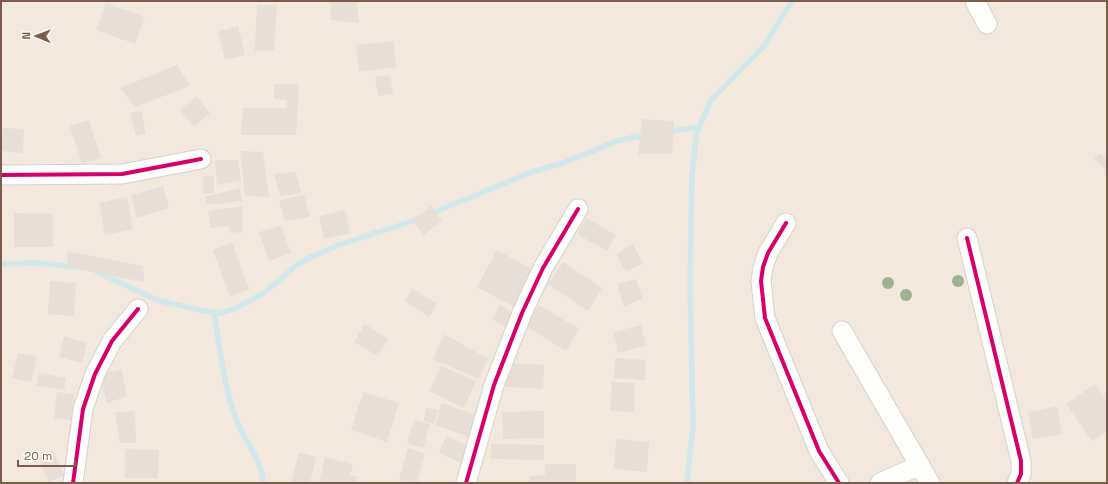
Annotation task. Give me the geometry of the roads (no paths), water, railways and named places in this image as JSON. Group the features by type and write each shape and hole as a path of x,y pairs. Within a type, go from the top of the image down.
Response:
{"street":[{"path":"975,1 987,24"},
{"path":"1,174 122,174 201,159"},
{"path":"466,483 494,385 522,313 543,268 578,209"},
{"path":"786,224 768,253 763,267 761,281 765,318 819,451 837,482"},
{"path":"967,238 1021,461 1021,474 1017,483"},
{"path":"73,483 83,409 95,374 112,341 138,309"},
{"path":"842,331 930,483"},
{"path":"880,483 920,466"}],"waterway":[{"path":"687,483 693,425 690,283 692,174 697,132 711,100 764,46 792,1"},
{"path":"667,132 699,127"},
{"path":"430,214 532,172 563,163 617,141 647,134"},
{"path":"97,272 157,300 203,311 220,313 234,309 263,294 297,265 311,257 339,245 419,219"},
{"path":"1,264 39,263 75,267"},
{"path":"214,313 225,378 231,403 242,433 256,457 262,474 263,483"}]}
